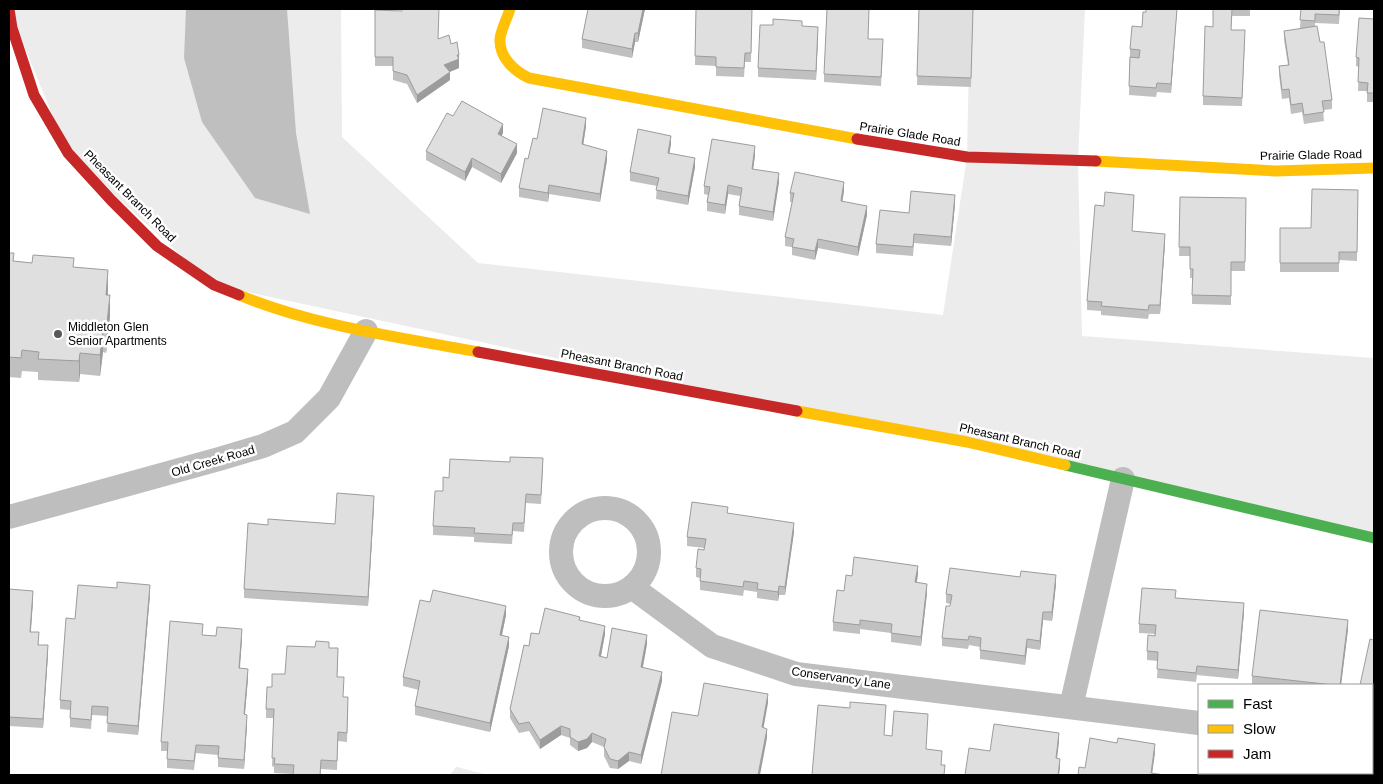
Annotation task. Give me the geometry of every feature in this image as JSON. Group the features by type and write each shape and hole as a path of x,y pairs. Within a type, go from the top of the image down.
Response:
{"street":[{"name":"Pheasant Branch Road","path":"9,9 12,28 34,95 68,153 157,246 214,285 270,308 366,331 968,442 1374,538"},
{"name":"Prairie Glade Road","path":"510,9 500,38 501,47 512,68 529,78 760,122 967,157 1078,160 1275,171 1374,168"},
{"name":"Old Creek Road","path":"9,517 219,460 263,446 295,432 329,398 366,331"},
{"path":"1072,706 1123,479"},
{"name":"Conservancy Lane","path":"633,588 712,646 796,674 1072,706 1198,724"}],"shaded area":[{"path":"9,9 341,9 342,137 478,263 943,315 967,157 970,9 1085,9 1078,160 1082,336 1374,358 1374,538 826,416 214,285 68,153"},
{"path":"186,9 287,9 296,133 310,214 255,198 202,122 184,58"},
{"path":"457,767 488,775 450,775"}],"building":[{"path":"402,9 439,9 438,39 449,35 451,44 457,42 459,55 457,55 459,59 444,65 450,72 417,95 407,75 393,71 393,57 375,57 375,10 402,11"},
{"path":"588,9 643,9 638,33 635,33 632,49 582,39"},
{"path":"696,9 752,9 751,53 745,53 744,68 716,67 716,57 695,56"},
{"path":"827,9 869,9 868,39 883,39 881,77 824,74"},
{"path":"919,9 973,9 971,78 917,76"},
{"path":"1146,9 1177,9 1171,84 1157,83 1156,88 1129,86 1130,57 1139,58 1140,50 1130,49 1132,26 1142,27 1143,12 1146,12"},
{"path":"1213,9 1232,9 1231,30 1245,30 1242,98 1203,96 1205,26 1213,27"},
{"path":"1301,9 1339,9 1339,15 1315,14 1315,21 1300,20"},
{"path":"1359,18 1374,19 1374,93 1367,93 1368,83 1358,82 1359,58 1356,57"},
{"path":"773,19 802,21 802,26 818,27 816,71 758,68 760,25 773,25"},
{"path":"1317,26 1320,42 1324,42 1332,100 1322,101 1324,112 1304,115 1302,103 1291,105 1289,89 1282,90 1279,66 1289,65 1284,31"},
{"path":"462,101 503,124 498,134 517,144 501,174 472,158 465,172 426,151 447,113 453,116"},
{"path":"543,108 586,118 582,144 607,151 600,194 549,185 548,193 519,188 525,158 528,159 533,138 537,139"},
{"path":"638,129 671,136 668,153 695,158 688,196 656,190 659,178 630,172"},
{"path":"712,139 755,146 752,169 779,173 773,212 739,206 742,188 728,185 725,205 707,202 710,187 704,186"},
{"path":"795,172 844,182 841,201 867,206 858,247 818,239 815,251 792,247 794,239 785,237 794,193 790,193"},
{"path":"1312,189 1358,190 1357,252 1339,252 1339,263 1280,263 1280,228 1311,228"},
{"path":"911,191 955,195 951,237 914,234 913,247 876,244 880,210 909,213"},
{"path":"1105,192 1134,195 1132,231 1165,234 1160,305 1149,305 1148,310 1101,306 1102,302 1087,301 1095,205 1104,206"},
{"path":"1180,197 1246,198 1245,262 1231,262 1231,296 1192,295 1193,269 1190,269 1190,247 1179,247"},
{"name":"Middleton Glen Senior Apartments","path":"9,253 14,253 13,261 32,263 33,255 74,258 73,267 108,270 106,295 110,295 106,332 103,332 100,355 80,353 79,361 38,359 39,352 22,350 21,358 9,357"},
{"path":"510,457 543,458 541,495 526,494 524,523 513,523 512,535 474,533 475,528 433,526 435,491 443,491 443,477 449,478 450,459 510,462"},
{"path":"337,493 374,496 368,597 244,589 248,523 268,525 268,519 335,524"},
{"path":"692,502 728,507 727,513 794,523 785,587 779,586 778,592 757,589 758,583 744,581 743,587 700,581 701,569 696,568 698,549 704,550 706,539 687,537"},
{"path":"854,557 918,566 915,582 927,584 921,637 891,633 892,624 860,620 860,625 833,622 837,590 844,591 846,575 852,576"},
{"path":"950,568 1020,577 1021,571 1056,575 1052,612 1043,612 1040,641 1027,639 1025,656 980,650 981,638 969,636 968,640 942,638 946,606 950,606 952,595 946,594"},
{"path":"117,582 150,585 138,726 107,723 108,707 92,706 91,720 70,718 71,701 60,700 66,618 75,619 78,585 117,588"},
{"path":"1142,588 1176,590 1175,598 1244,603 1238,670 1197,666 1196,673 1157,669 1158,652 1147,651 1148,635 1155,636 1156,625 1139,624"},
{"path":"9,589 33,591 30,632 39,632 38,645 48,645 43,719 9,717"},
{"path":"433,590 506,606 500,635 509,637 490,723 415,706 420,681 403,677 420,600 430,602"},
{"path":"545,608 580,617 579,620 605,626 599,656 607,658 612,628 647,635 641,667 662,672 641,755 629,752 618,761 610,759 604,747 606,739 592,733 587,739 578,742 570,737 570,729 561,726 540,740 529,722 519,724 510,709 524,645 529,646 531,633 539,634"},
{"path":"1260,610 1348,620 1340,684 1252,676"},
{"path":"170,621 203,624 202,635 216,636 217,627 242,629 239,668 248,669 244,714 247,715 244,760 218,758 219,746 196,745 194,761 167,759 168,742 161,742"},
{"path":"1370,639 1374,640 1374,691 1373,684 1360,684"},
{"path":"316,641 329,642 329,648 338,648 337,677 344,677 343,697 348,697 347,733 338,732 337,761 321,760 320,775 293,775 294,765 274,764 275,758 272,758 274,709 266,709 267,687 272,687 272,674 285,674 287,646 315,647"},
{"path":"704,683 768,694 762,727 767,729 758,775 661,775 672,712 698,716"},
{"path":"850,702 886,705 884,735 892,736 894,711 928,714 926,749 942,751 941,765 945,765 944,775 812,775 818,705 850,708"},
{"path":"994,724 1059,733 1056,758 1060,759 1058,775 965,775 969,748 990,751"},
{"path":"1090,738 1117,743 1118,738 1155,744 1151,773 1165,775 1078,775 1079,767 1085,768"},
{"path":"1231,774 1266,774 1266,775"},
{"path":"1318,774 1328,775 1274,775"}],"traffic: fast":[{"path":"1065,465 1374,538"}],"traffic: slow":[{"path":"510,9 501,35 500,46 508,63 529,78 857,139"},
{"path":"1096,161 1275,171 1374,168"},
{"path":"239,295 268,306 326,323 478,352"},
{"path":"797,411 967,442 1065,465"}],"traffic: jam":[{"path":"9,9 12,28 34,95 68,153 157,246 214,285 239,295"},
{"path":"857,139 967,157 1096,161"},
{"path":"478,352 797,411"}],"place":[{"name":"Middleton Glen Senior Apartments","path":"58,334"}]}
